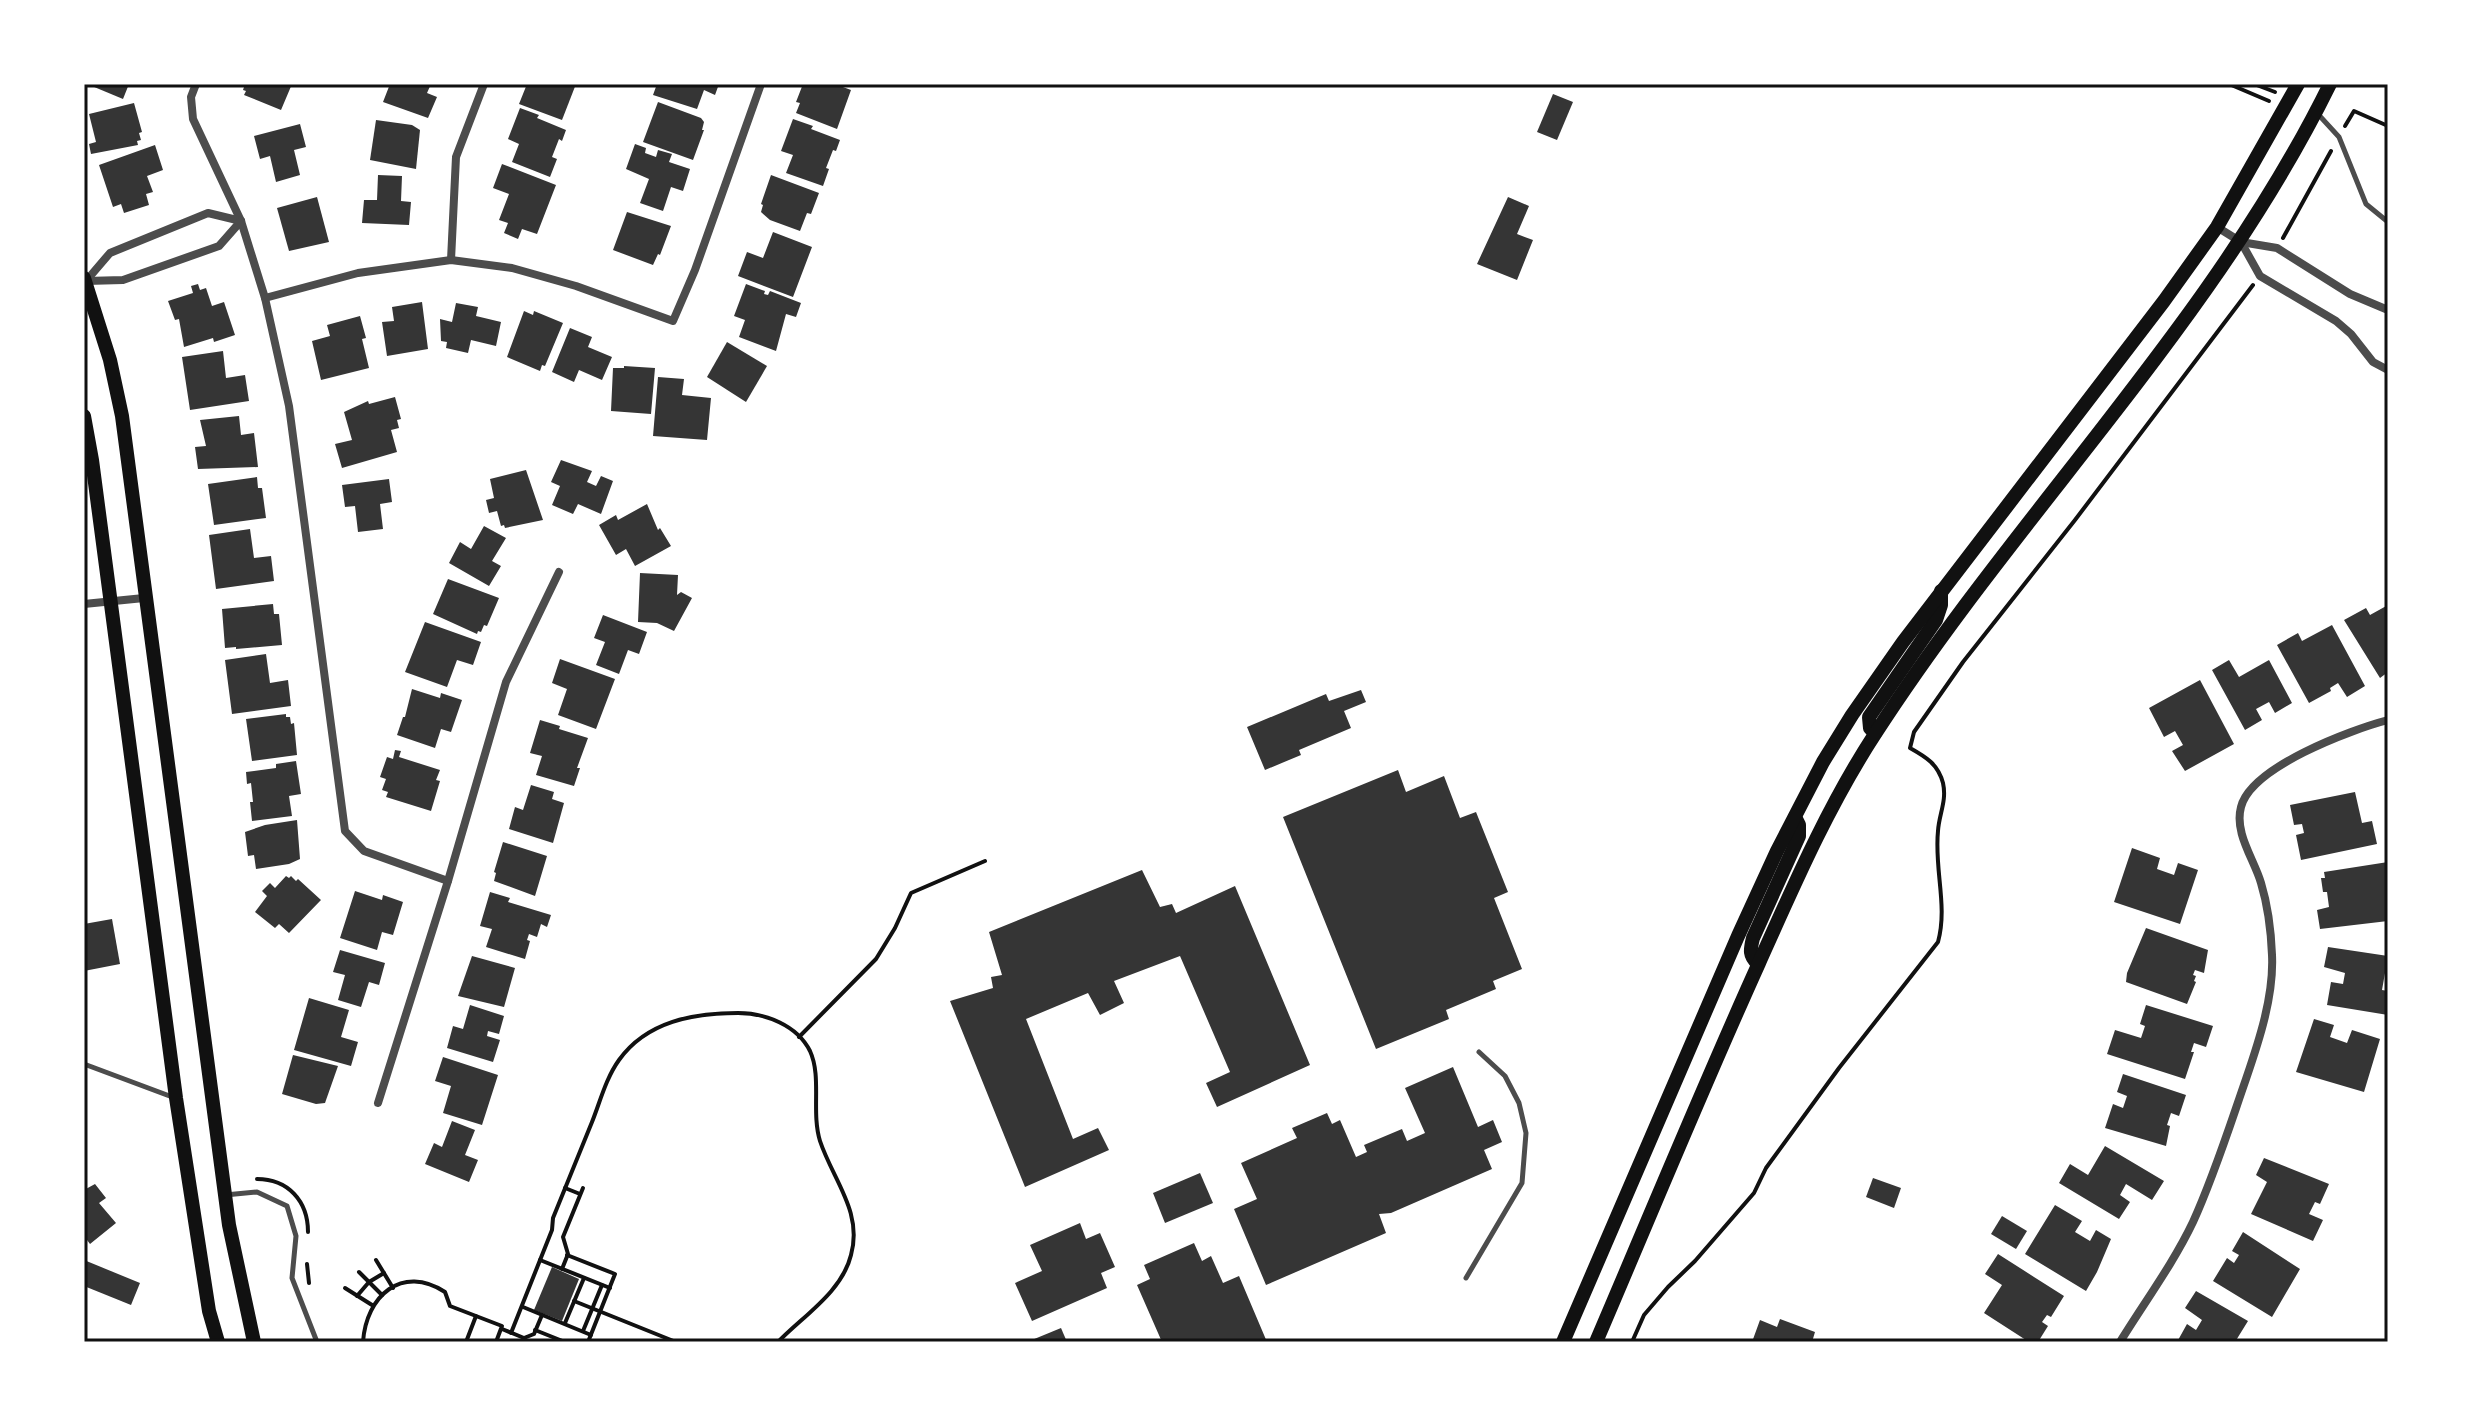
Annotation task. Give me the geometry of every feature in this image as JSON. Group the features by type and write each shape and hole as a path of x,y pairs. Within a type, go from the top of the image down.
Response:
{"main road":[{"path":"1563,1342 1738,936 1823,762 1852,715 1941,591 2217,227 2298,84"},
{"path":"1596,1342 1758,964 1845,782 1875,733 1941,640 2178,331 2241,242 2330,84"},
{"path":"85,280 110,360 122,416 224,1195 245,1311 254,1342"},
{"path":"84,416 176,1098 209,1311 218,1342"},
{"path":"1875,733 1870,728 1869,717 1936,620 1941,591"},
{"path":"1758,964 1750,950 1799,836 1795,817"}],"street":[{"path":"196,84 191,97 193,119 241,221 265,298 289,406 345,831 364,851 448,881"},
{"path":"451,260 456,157 484,84"},
{"path":"265,298 358,273 451,260 512,268 576,286 673,321 695,270 761,84"},
{"path":"85,280 110,253 208,213 241,221"},
{"path":"85,280 123,280 219,246 241,221"},
{"path":"2217,227 2241,242 2277,248 2350,294 2388,310"},
{"path":"2241,242 2260,276 2336,321 2351,334 2373,362 2388,370"},
{"path":"378,1103 506,682 559,572"},
{"path":"84,604 144,598"},
{"path":"2120,1342 2191,1226 2215,1171 2267,1000 2272,958 2269,918 2261,881 2239,826 2240,808 2249,790 2262,776 2323,743 2388,720"}],"lane":[{"path":"2316,112 2339,137 2366,204 2388,222"},
{"path":"1466,1278 1522,1183 1526,1133 1519,1103 1505,1076 1479,1052"},
{"path":"84,1064 176,1098"},
{"path":"224,1195 257,1192 287,1206 296,1236 292,1278 317,1342"}],"path":[{"path":"2229,84 2269,101"},
{"path":"2254,84 2275,92"},
{"path":"2277,248 2354,111 2388,126"},
{"path":"1632,1342 1644,1315 1754,1193 1766,1168 1839,1068 1938,942 1943,924 1938,831 1945,799 1942,780 1932,761 1910,748 1914,732 1963,662 2260,276"},
{"path":"799,1037 881,952 911,893 985,861"},
{"path":"511,1333 552,1230 553,1218 620,1059 642,1038 686,1016 748,1013 780,1022 799,1037 813,1060 816,1124 824,1153 849,1203 855,1230 851,1259 834,1288 778,1342"},
{"path":"562,1269 567,1255 564,1235 582,1191 565,1188"},
{"path":"552,1230 564,1235"},
{"path":"567,1255 615,1274 588,1342"},
{"path":"376,1260 393,1288"},
{"path":"540,1260 610,1288"},
{"path":"359,1272 382,1295"},
{"path":"357,1296 369,1282 384,1273"},
{"path":"564,1324 584,1278"},
{"path":"363,1342 372,1305 393,1288 410,1283 424,1282 435,1286 445,1292 450,1306 502,1326 502,1329 521,1339 534,1334 542,1315"},
{"path":"582,1332 602,1285"},
{"path":"345,1288 372,1305"},
{"path":"574,1301 676,1342"},
{"path":"522,1307 591,1335"},
{"path":"466,1342 476,1316"},
{"path":"496,1342 502,1329"},
{"path":"535,1330 565,1342"}],"building":[{"path":"87,84 129,84 123,99"},
{"path":"245,84 292,84 281,110 244,95"},
{"path":"390,84 431,84 427,93 437,97 428,118 383,102"},
{"path":"527,84 576,84 562,120 519,104"},
{"path":"657,84 719,84 715,95 704,90 697,109 653,95"},
{"path":"803,84 835,84 851,90 837,129 796,113 800,103 796,102"},
{"path":"1553,94 1573,102 1557,140 1537,132"},
{"path":"658,102 701,118 704,122 693,160 643,142"},
{"path":"134,103 142,132 139,133 141,140 137,141 138,145 91,154 89,144 96,142 89,114"},
{"path":"520,108 566,130 552,157 557,159 550,177 512,162 519,144 508,139"},
{"path":"793,119 840,140 826,168 829,169 823,186 786,173 793,155 781,151"},
{"path":"376,120 412,125 420,130 416,169 370,160"},
{"path":"300,124 306,147 294,150 300,175 276,182 270,156 260,159 254,136"},
{"path":"635,144 656,157 658,150 672,154 669,162 690,169 683,191 671,187 663,211 640,203 649,179 626,169"},
{"path":"155,145 163,170 147,176 153,192 146,194 149,205 124,213 121,204 113,207 99,165"},
{"path":"502,164 556,185 537,234 522,229 518,239 504,233 508,223 499,220 509,194 493,188"},
{"path":"378,175 402,176 401,201 411,202 409,225 362,223 364,200 377,200"},
{"path":"771,175 819,193 800,231 770,220 761,212"},
{"path":"317,197 329,242 289,251 277,208"},
{"path":"1508,197 1529,206 1517,234 1533,240 1517,280 1477,264"},
{"path":"627,212 671,226 653,265 613,250"},
{"path":"773,232 812,247 793,297 738,276 747,252 763,258"},
{"path":"198,284 200,290 206,288 212,306 224,302 235,335 184,347 179,319 175,320 168,301 193,293 191,286"},
{"path":"746,284 765,291 764,294 768,295 770,291 801,303 796,317 786,314 776,351 739,337 745,320 734,316"},
{"path":"422,302 428,349 387,356 382,322 394,321 392,307"},
{"path":"456,303 478,307 476,316 501,322 496,346 471,340 468,353 446,348 447,342 441,341 440,319 452,322"},
{"path":"524,311 533,315 534,311 563,323 540,371 507,357"},
{"path":"360,316 369,368 321,380 312,341 330,336 327,325"},
{"path":"570,328 592,337 588,347 612,357 602,380 579,370 574,382 552,372"},
{"path":"727,342 767,366 746,402 707,377"},
{"path":"223,351 226,378 245,375 249,401 190,410 182,357"},
{"path":"613,368 655,368 651,414 611,411"},
{"path":"658,377 684,379 682,395 711,398 707,440 653,436"},
{"path":"395,397 401,419 397,420 399,428 391,430 397,452 342,468 335,444 352,440 344,412 368,401 369,404"},
{"path":"239,416 241,435 254,433 258,467 198,469 195,447 206,446 200,420"},
{"path":"561,460 592,471 587,482 596,486 601,476 613,481 601,514 578,504 573,514 552,505 560,486 551,482"},
{"path":"526,470 543,520 505,528 501,526 497,511 489,513 486,500 494,498 490,479"},
{"path":"257,477 258,488 262,488 266,518 214,525 208,484"},
{"path":"389,479 392,502 380,504 383,529 358,532 355,506 345,507 342,485"},
{"path":"647,504 658,530 660,528 671,546 635,566 626,549 616,555 599,525 616,515 618,520"},
{"path":"484,526 506,538 492,561 501,566 489,586 449,563 460,542 471,549"},
{"path":"250,529 254,558 271,556 274,581 216,589 209,535"},
{"path":"640,573 678,575 677,595 681,592 692,598 674,631 657,623 638,622"},
{"path":"448,579 499,598 487,626 484,625 481,632 477,634 433,614"},
{"path":"273,604 274,614 279,614 282,645 225,648 222,609"},
{"path":"2388,605 2388,672 2380,678 2344,620 2366,608 2370,615"},
{"path":"603,615 647,632 639,654 628,650 619,674 596,665 605,642 594,638"},
{"path":"425,622 481,642 473,665 457,660 447,687 405,672"},
{"path":"2332,625 2365,686 2347,697 2338,683 2330,688 2331,691 2309,703 2277,645 2298,633 2302,641"},
{"path":"266,654 270,683 288,680 291,706 232,714 225,660"},
{"path":"560,659 615,679 596,729 558,715 567,689 552,683"},
{"path":"2229,660 2239,677 2269,660 2292,703 2275,713 2269,702 2256,709 2262,720 2245,730 2212,670"},
{"path":"2200,680 2234,744 2185,771 2172,751 2183,745 2175,731 2164,737 2149,708"},
{"path":"412,689 440,698 441,693 462,700 451,732 441,729 435,748 397,735"},
{"path":"1361,690 1366,702 1344,711 1351,728 1299,750 1301,755 1265,770 1247,727 1326,694 1329,701"},
{"path":"286,714 291,724 294,723 297,755 252,761 246,719"},
{"path":"540,720 588,738 574,786 536,775 542,756 530,753"},
{"path":"395,750 401,751 399,757 440,770 431,811 386,797 388,792 382,790 386,779 380,777 387,757 393,759"},
{"path":"296,761 301,794 289,796 292,816 252,821 251,783 247,784 246,772 276,768 276,764"},
{"path":"1398,770 1406,792 1444,776 1460,818 1476,812 1508,892 1494,898 1522,969 1493,981 1496,989 1446,1010 1449,1019 1376,1049 1283,817"},
{"path":"531,785 554,792 552,799 564,803 553,843 509,829 515,807 523,810"},
{"path":"2355,792 2362,823 2372,821 2377,844 2301,860 2296,835 2304,833 2302,824 2294,825 2290,805"},
{"path":"297,820 300,859 289,864 256,869 254,855 248,856 245,832"},
{"path":"503,842 547,856 535,896 494,881"},
{"path":"2132,848 2160,858 2157,869 2174,875 2178,863 2198,870 2180,924 2114,902"},
{"path":"2388,862 2388,887 2385,887 2388,921 2320,929 2317,910 2329,907 2321,878 2325,878 2324,872"},
{"path":"1142,870 1160,907 1172,904 1176,913 1235,886 1310,1065 1217,1107 1206,1083 1230,1072 1180,956 1114,981 1124,1003 1100,1015 1088,993 1026,1019 1073,1139 1098,1128 1109,1150 1025,1187 950,1001 993,988 991,977 1002,975 989,932"},
{"path":"286,876 296,881 298,879 321,900 289,933 279,924 275,928 255,912 267,896 262,891 270,883 275,888"},
{"path":"355,891 382,900 383,895 403,902 393,935 382,932 377,950 340,938"},
{"path":"490,892 510,898 508,902 551,915 547,927 541,924 537,937 529,934 525,959 486,947 492,929 480,926"},
{"path":"112,919 120,964 84,971 84,924"},
{"path":"2146,928 2208,950 2204,973 2195,970 2193,975 2196,982 2187,1004 2126,982"},
{"path":"2328,947 2388,956 2382,990 2388,991 2388,1015 2327,1005 2331,982 2343,984 2345,973 2324,967"},
{"path":"340,950 385,963 379,985 369,982 361,1007 338,1000 345,975 333,972"},
{"path":"472,956 515,968 504,1007 458,996"},
{"path":"309,998 349,1010 341,1037 358,1042 351,1066 294,1050"},
{"path":"470,1005 504,1016 499,1034 488,1031 487,1036 500,1040 493,1062 447,1048 453,1026 463,1029"},
{"path":"2146,1005 2213,1026 2206,1047 2194,1043 2185,1079 2107,1054 2115,1030 2141,1038 2145,1026 2140,1024"},
{"path":"2314,1019 2334,1025 2330,1037 2347,1043 2352,1030 2380,1039 2364,1092 2296,1072"},
{"path":"293,1055 338,1066 325,1103 316,1104 282,1094"},
{"path":"443,1057 498,1075 482,1125 443,1113 451,1086 435,1081"},
{"path":"1453,1067 1478,1127 1493,1120 1502,1142 1484,1150 1492,1169 1391,1213 1379,1214 1386,1233 1266,1285 1234,1209 1257,1199 1241,1163 1297,1138 1292,1128 1327,1113 1332,1124 1340,1120 1356,1157 1367,1152 1364,1145 1402,1129 1407,1141 1425,1133 1405,1088"},
{"path":"2123,1074 2186,1095 2179,1116 2171,1113 2166,1146 2105,1128 2113,1104 2123,1108 2127,1096 2117,1092"},
{"path":"452,1121 475,1130 465,1155 478,1160 469,1182 425,1164 434,1143 442,1147"},
{"path":"2105,1146 2164,1181 2152,1200 2126,1184 2120,1195 2130,1202 2119,1219 2059,1183 2070,1164 2088,1175"},
{"path":"2264,1158 2329,1184 2320,1204 2315,1202 2309,1214 2323,1220 2313,1241 2251,1214 2267,1182 2256,1175"},
{"path":"1200,1173 1213,1203 1165,1223 1153,1193"},
{"path":"1873,1178 1901,1188 1894,1208 1866,1197"},
{"path":"95,1184 106,1198 99,1203 116,1223 90,1244 84,1236 84,1190"},
{"path":"2055,1205 2082,1221 2075,1232 2090,1241 2096,1230 2111,1239 2086,1291 2025,1254"},
{"path":"2002,1216 2027,1231 2016,1249 1991,1234"},
{"path":"1080,1223 1086,1239 1100,1233 1115,1267 1101,1273 1107,1288 1032,1321 1015,1283 1042,1271 1030,1245"},
{"path":"2243,1232 2300,1269 2272,1317 2213,1281 2227,1258 2234,1263 2239,1255 2232,1251"},
{"path":"1194,1243 1202,1261 1211,1256 1223,1283 1239,1276 1267,1342 1162,1342 1137,1285 1150,1279 1144,1265"},
{"path":"1998,1254 2064,1296 2051,1317 2047,1315 2042,1322 2048,1326 2038,1342 2029,1342 1984,1313 2002,1285 1985,1274"},
{"path":"84,1260 140,1283 131,1305 84,1286"},
{"path":"552,1267 579,1279 562,1321 534,1310"},
{"path":"2196,1291 2248,1321 2235,1342 2177,1342 2187,1324 2196,1330 2202,1320 2185,1308"},
{"path":"1780,1319 1815,1332 1812,1342 1752,1342 1760,1320 1777,1327"},
{"path":"1061,1328 1067,1342 1027,1342"}]}
